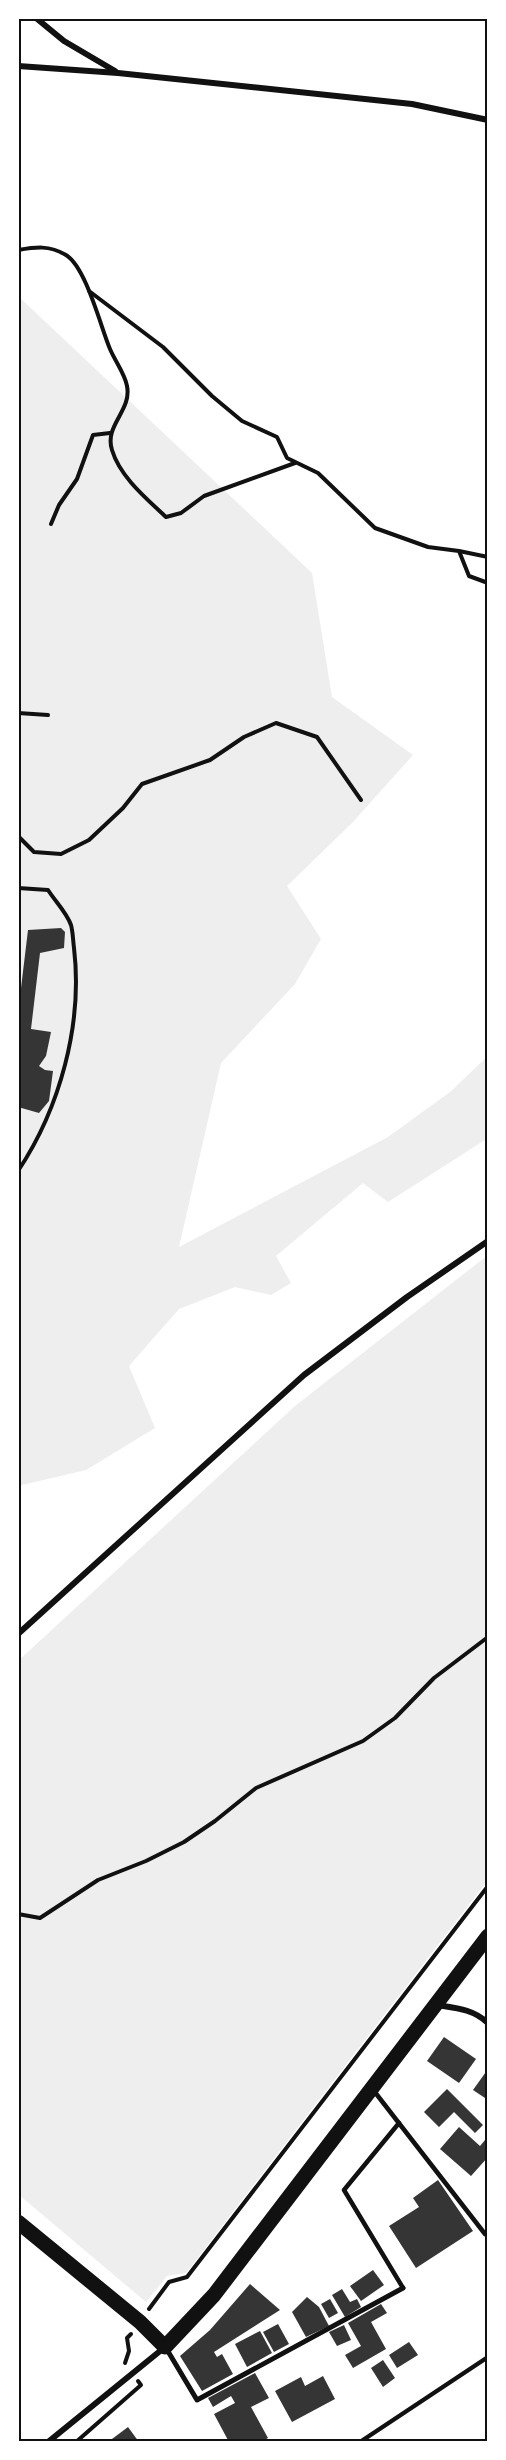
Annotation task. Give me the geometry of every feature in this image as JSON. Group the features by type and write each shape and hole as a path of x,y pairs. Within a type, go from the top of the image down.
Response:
{"main road":[{"path":"18,2222 141,2322 165,2347 214,2295 488,1936"}],"street":[{"path":"36,18 64,41 118,73"},
{"path":"18,66 118,73 412,104 488,120"},
{"path":"18,1634 304,1376 407,1297 488,1241"},
{"path":"436,2005 462,2008 479,2015 488,2023"},
{"path":"48,2442 165,2347 197,2400 403,2288"}],"lane":[{"path":"372,2088 485,2234"},
{"path":"399,2123 344,2190 403,2288"},
{"path":"360,2442 488,2357"}],"path":[{"path":"18,250 46,246 69,256 89,291 109,348 127,386 126,405 110,433 112,451 124,472 166,517 182,513 204,496 295,463"},
{"path":"89,291 163,347 212,396 242,420 277,437 287,458 318,473 375,528 428,547 488,557"},
{"path":"51,524 59,505 77,480 93,435 110,433"},
{"path":"459,551 469,576 488,584"},
{"path":"18,713 48,715"},
{"path":"18,836 34,852 61,854 88,840 123,808 142,784 210,760 244,737 276,723 317,737 361,800"},
{"path":"18,888 48,891 71,925 76,968 74,1011 63,1075 37,1143 18,1171"},
{"path":"18,1914 40,1918 98,1880 146,1861 184,1842 215,1821 256,1788 363,1742 395,1718 434,1678 488,1637"},
{"path":"141,2322 169,2282 187,2277 488,1886"},
{"path":"124,2325 136,2341"},
{"path":"125,2365 134,2357"}],"shaded area":[{"path":"18,296 312,573 332,697 413,755 352,823 287,886 321,939 295,984 221,1063 179,1247 388,1137 450,1092 488,1056 488,1138 388,1202 363,1183 276,1256 291,1283 271,1295 235,1287 179,1309 129,1366 155,1428 86,1470 18,1486"},
{"path":"488,1255 488,1880 186,2273 167,2276 146,2302 18,2194 18,1661 295,1406"}],"building":[{"path":"61,928 65,932 64,948 40,953 31,1029 51,1032 46,1056 39,1066 53,1071 49,1101 39,1113 18,1107 18,1013 28,930"},
{"path":"444,2037 476,2059 459,2083 427,2061"},
{"path":"488,2069 488,2100 473,2090"},
{"path":"447,2089 483,2125 475,2133 454,2112 439,2127 424,2112"},
{"path":"459,2127 480,2146 485,2140 488,2142 488,2157 471,2176 440,2149"},
{"path":"438,2180 473,2231 416,2268 389,2226 419,2207 413,2198"},
{"path":"373,2270 384,2285 361,2301 350,2286"},
{"path":"250,2284 280,2310 214,2352 217,2357 222,2354 233,2374 202,2391 180,2356 210,2330"},
{"path":"342,2289 350,2302 357,2299 361,2307 345,2317 332,2295"},
{"path":"307,2297 319,2307 329,2326 306,2337 292,2312"},
{"path":"330,2299 338,2313 329,2318 321,2304"},
{"path":"381,2304 387,2313 371,2322 386,2349 353,2368 345,2355 361,2346 348,2323"},
{"path":"278,2324 289,2344 274,2352 263,2332"},
{"path":"344,2325 351,2340 337,2346 329,2332"},
{"path":"260,2331 272,2353 247,2367 235,2344"},
{"path":"409,2342 418,2355 397,2368 389,2355"},
{"path":"383,2360 395,2378 383,2387 371,2368"},
{"path":"255,2373 269,2398 251,2407 268,2438 261,2442 229,2442 214,2414 235,2403 231,2396 213,2407 208,2398"},
{"path":"323,2376 335,2399 292,2422 275,2391 301,2377 305,2386"},
{"path":"128,2427 139,2442 108,2442"}]}
